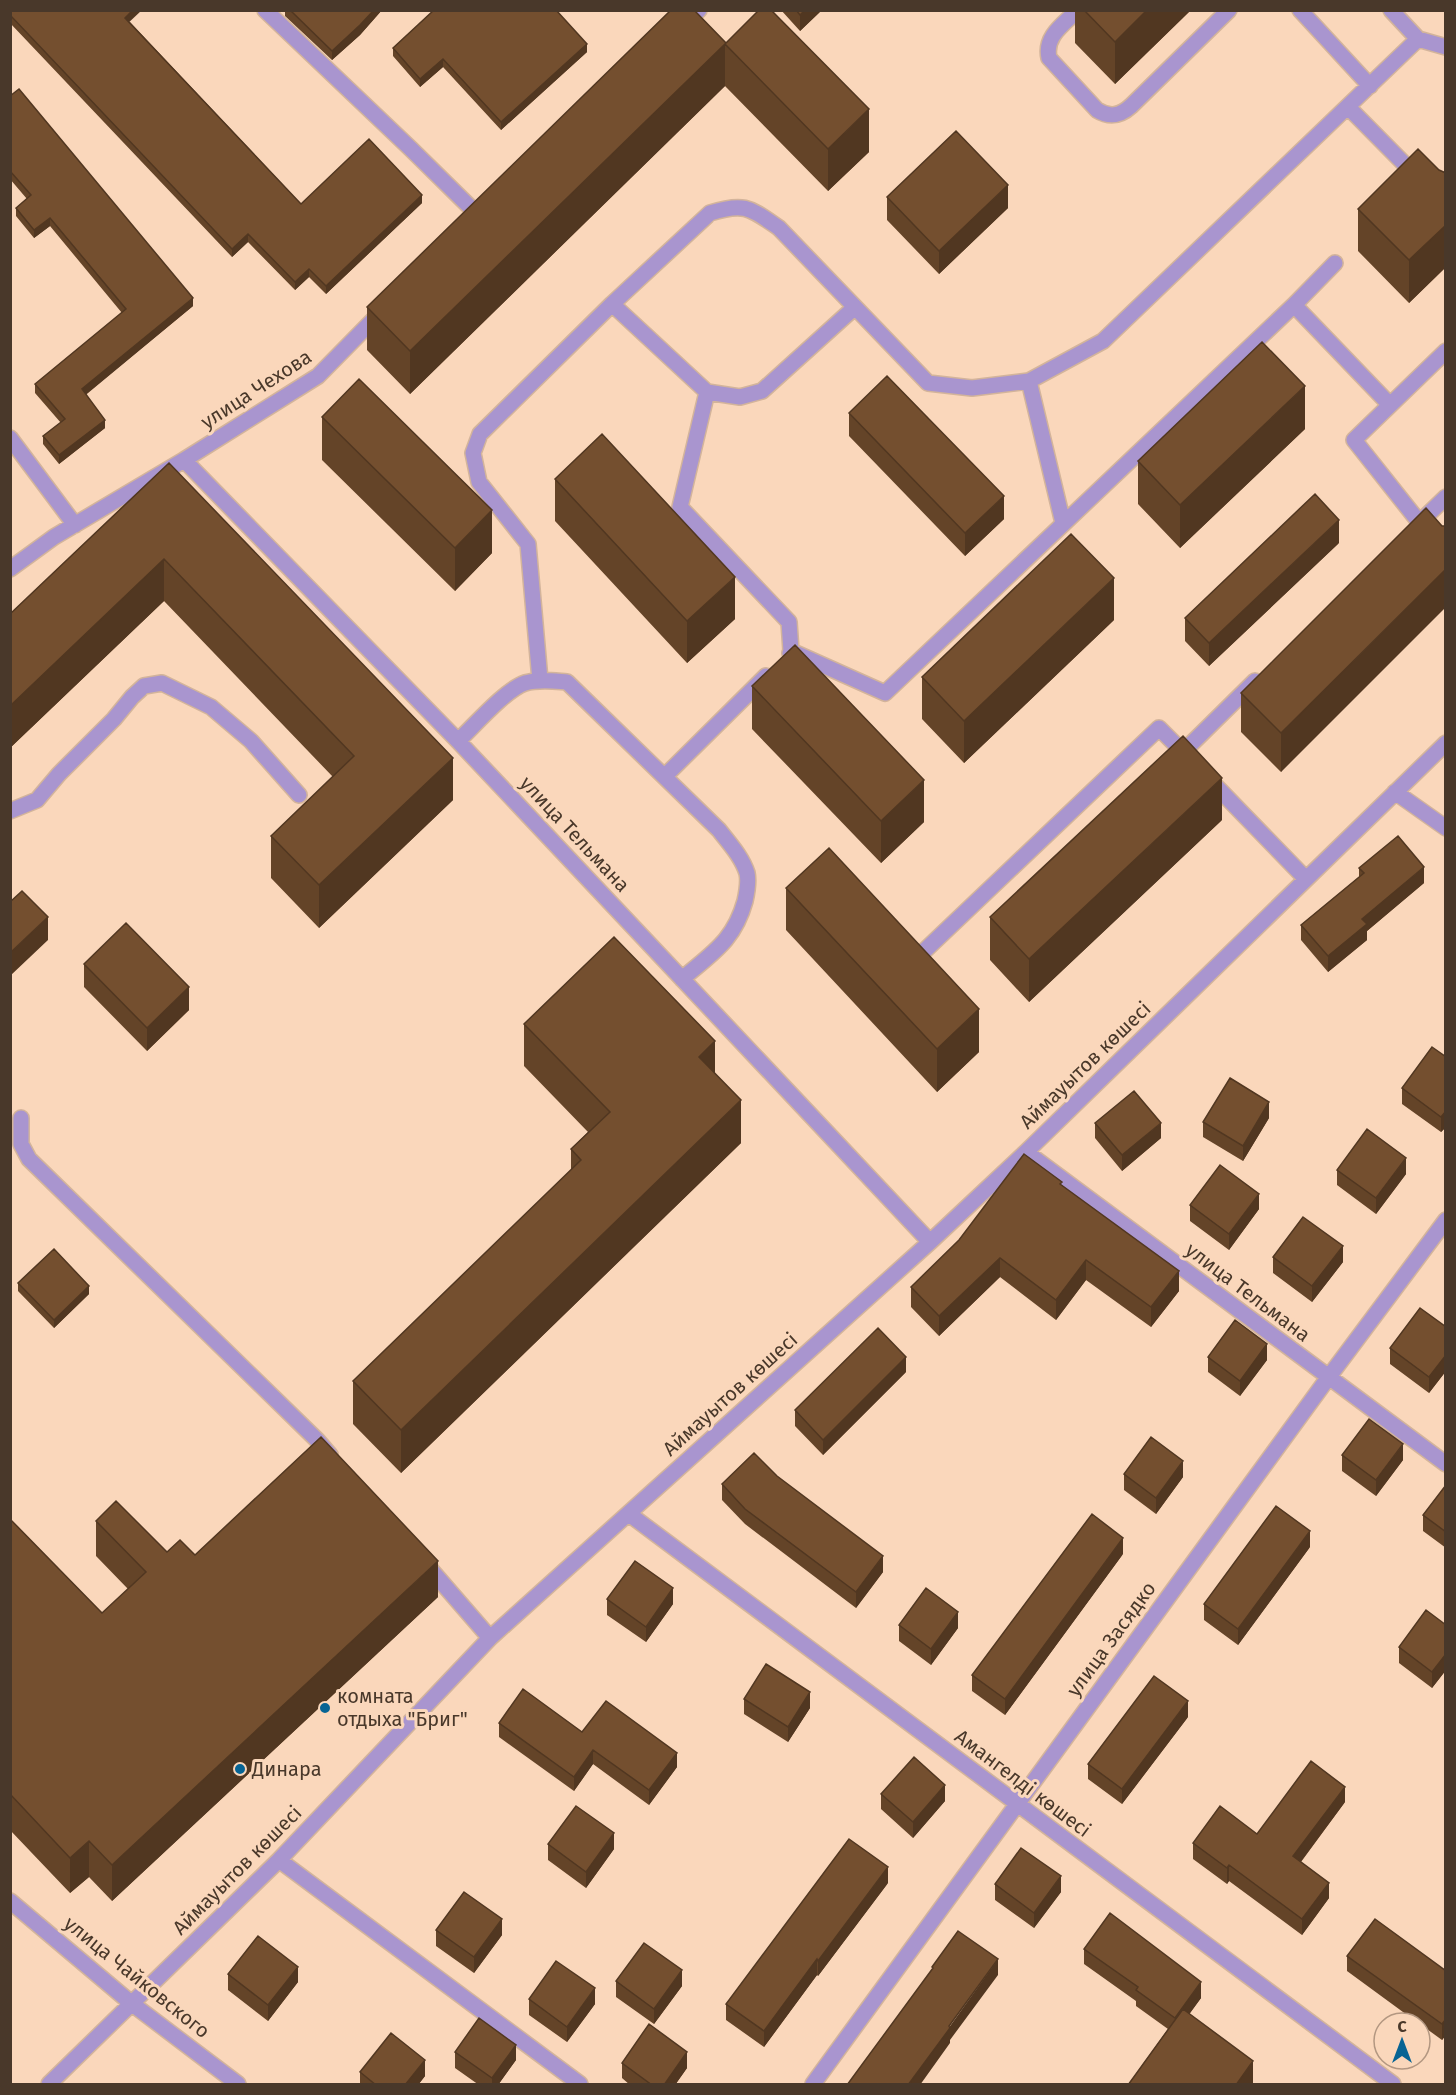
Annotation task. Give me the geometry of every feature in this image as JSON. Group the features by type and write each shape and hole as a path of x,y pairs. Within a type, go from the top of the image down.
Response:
{"street":[{"path":"265,10 476,214"},
{"path":"673,34 699,10"},
{"path":"1078,10 1050,39 1047,52 1049,58 1097,110 1106,115 1116,116 1131,106 1229,10"},
{"path":"1300,10 1370,86"},
{"path":"1391,10 1419,39 1446,47"},
{"path":"540,680 528,544 479,482 473,453 480,434 612,304 710,213 728,207 751,208 779,228 928,383 972,388 1029,381 1103,341 1419,39"},
{"path":"1348,108 1446,206"},
{"path":"783,660 885,693 1294,306 1335,264"},
{"name":"улица Чехова","path":"10,568 54,537 184,460 318,376 393,299"},
{"path":"612,304 706,392 740,397 762,391 854,308"},
{"path":"1294,306 1390,405"},
{"path":"1446,351 1354,440 1446,556"},
{"path":"1029,381 1063,523"},
{"path":"665,776 783,660 789,622 680,507 706,392"},
{"path":"10,438 75,525"},
{"name":"улица Тельмана","path":"184,460 458,741 930,1242"},
{"path":"1419,523 1446,497"},
{"path":"1183,752 1266,670"},
{"path":"458,741 510,692 524,684 540,680 567,682 719,830 735,851 747,873 747,891 737,924 729,938 682,979"},
{"path":"10,812 38,800 59,774 144,686 162,683 211,707 251,741 299,795"},
{"path":"919,956 1159,728 1306,879"},
{"name":"Аймауытов көшесі","path":"49,2085 279,1860 490,1638 930,1242 1026,1152 1446,742"},
{"path":"1395,792 1446,828"},
{"path":"21,1118 21,1144 29,1159 317,1440 340,1467"},
{"name":"улица Тельмана","path":"1026,1152 1446,1464"},
{"name":"улица Засядко","path":"813,2085 1016,1804 1446,1220"},
{"name":"Амангелді көшесі","path":"629,1514 1393,2085"},
{"path":"411,1548 490,1638"},
{"path":"279,1860 580,2085"},
{"name":"улица Чайковского","path":"10,1901 131,2003 238,2085"}],"building":[{"path":"10,10 133,10 125,18 301,204 369,139 422,195 326,286 309,269 295,282 248,234 232,249 10,15"},
{"path":"290,10 374,10 332,51"},
{"path":"434,10 556,10 587,44 501,122 443,59 420,79 393,48"},
{"path":"671,10 694,10 726,43 410,351 367,307"},
{"path":"759,10 771,10 869,109 828,149 725,44"},
{"path":"1084,10 1147,10 1115,42"},
{"path":"19,89 193,298 82,389 105,420 59,455 43,436 65,419 35,384 126,309 50,218 34,230 16,208 31,195 10,171 10,96"},
{"path":"956,131 1008,185 939,251 887,197"},
{"path":"1418,149 1439,170 1446,173 1446,225 1409,260 1358,209"},
{"path":"1262,342 1305,386 1180,505 1138,461"},
{"path":"887,376 1004,496 965,533 849,413"},
{"path":"359,379 492,510 455,548 322,417"},
{"path":"602,434 735,577 687,621 555,479"},
{"path":"169,463 453,758 319,885 271,836 354,756 164,559 10,706 10,614"},
{"path":"1315,494 1339,520 1209,643 1185,618"},
{"path":"1426,508 1442,526 1446,526 1446,569 1281,733 1241,693"},
{"path":"1071,534 1114,578 964,721 922,677"},
{"path":"795,645 924,780 881,821 752,686"},
{"path":"1183,736 1222,778 1029,959 990,917"},
{"path":"1398,836 1424,867 1362,919 1367,924 1328,956 1301,925 1364,873 1359,868"},
{"path":"829,848 979,1009 937,1049 786,888"},
{"path":"22,891 48,917 10,953 10,902"},
{"path":"126,923 189,987 147,1028 84,964"},
{"path":"614,937 715,1041 699,1057 741,1100 401,1430 353,1381 581,1160 571,1149 610,1112 524,1024"},
{"path":"1432,1047 1446,1057 1446,1111 1441,1117 1402,1088"},
{"path":"1230,1078 1269,1102 1243,1146 1203,1122"},
{"path":"1134,1091 1161,1123 1122,1155 1095,1123"},
{"path":"1367,1129 1406,1158 1376,1198 1337,1170"},
{"path":"1024,1154 1062,1182 1060,1184 1179,1271 1151,1307 1086,1260 1056,1300 1000,1258 939,1316 911,1287 959,1240"},
{"path":"1220,1165 1259,1194 1229,1234 1190,1205"},
{"path":"1303,1217 1343,1246 1312,1286 1273,1257"},
{"path":"54,1249 89,1286 54,1320 18,1283"},
{"path":"1420,1308 1446,1327 1446,1355 1429,1377 1390,1348"},
{"path":"1235,1320 1267,1344 1240,1381 1208,1357"},
{"path":"878,1328 906,1357 823,1440 795,1410"},
{"path":"1369,1419 1403,1444 1376,1480 1342,1455"},
{"path":"321,1437 438,1561 112,1865 89,1841 70,1858 10,1794 10,1519 102,1613 146,1572 96,1521 116,1501 167,1552 180,1540 195,1555"},
{"path":"1151,1437 1183,1461 1156,1498 1124,1474"},
{"path":"754,1453 777,1476 883,1556 856,1592 745,1509 722,1484"},
{"path":"1446,1485 1446,1532 1423,1515"},
{"path":"1276,1506 1310,1531 1238,1629 1204,1604"},
{"path":"1092,1514 1123,1538 1005,1699 972,1675"},
{"path":"635,1561 673,1588 646,1627 607,1599"},
{"path":"926,1588 958,1612 931,1649 899,1625"},
{"path":"1426,1610 1446,1625 1446,1654 1432,1672 1399,1647"},
{"path":"766,1664 810,1692 788,1727 744,1699"},
{"path":"1154,1676 1188,1701 1122,1789 1088,1764"},
{"path":"523,1689 582,1732 606,1701 677,1753 649,1790 593,1750 574,1777 499,1723"},
{"path":"914,1757 945,1785 913,1822 881,1794"},
{"path":"1311,1761 1345,1787 1293,1856 1329,1883 1302,1919 1229,1865 1227,1868 1193,1843 1220,1806 1257,1834"},
{"path":"576,1806 614,1833 586,1872 548,1844"},
{"path":"849,1839 888,1867 764,2031 726,2004"},
{"path":"1021,1848 1061,1876 1034,1913 995,1884"},
{"path":"464,1892 502,1919 474,1957 436,1930"},
{"path":"1110,1913 1201,1982 1175,2018 1136,1990 1138,1987 1084,1949"},
{"path":"1375,1919 1446,1971 1446,2019 1442,2024 1432,2017 1432,2011 1424,2011 1347,1956"},
{"path":"958,1931 998,1959 949,2026 950,2028 908,2085 847,2085 933,1968"},
{"path":"258,1936 298,1967 268,2005 228,1974"},
{"path":"644,1943 682,1970 654,2009 616,1981"},
{"path":"556,1961 595,1988 567,2027 529,1999"},
{"path":"1183,2009 1253,2061 1236,2085 1128,2085"},
{"path":"479,2018 516,2045 492,2078 455,2052"},
{"path":"649,2024 687,2052 664,2085 652,2085 622,2063"},
{"path":"391,2033 425,2060 405,2085 376,2085 360,2072"}],"place":[{"name":"комната отдыха \"Бриг\"","path":"325,1708"},
{"name":"Динара","path":"240,1769"}]}
